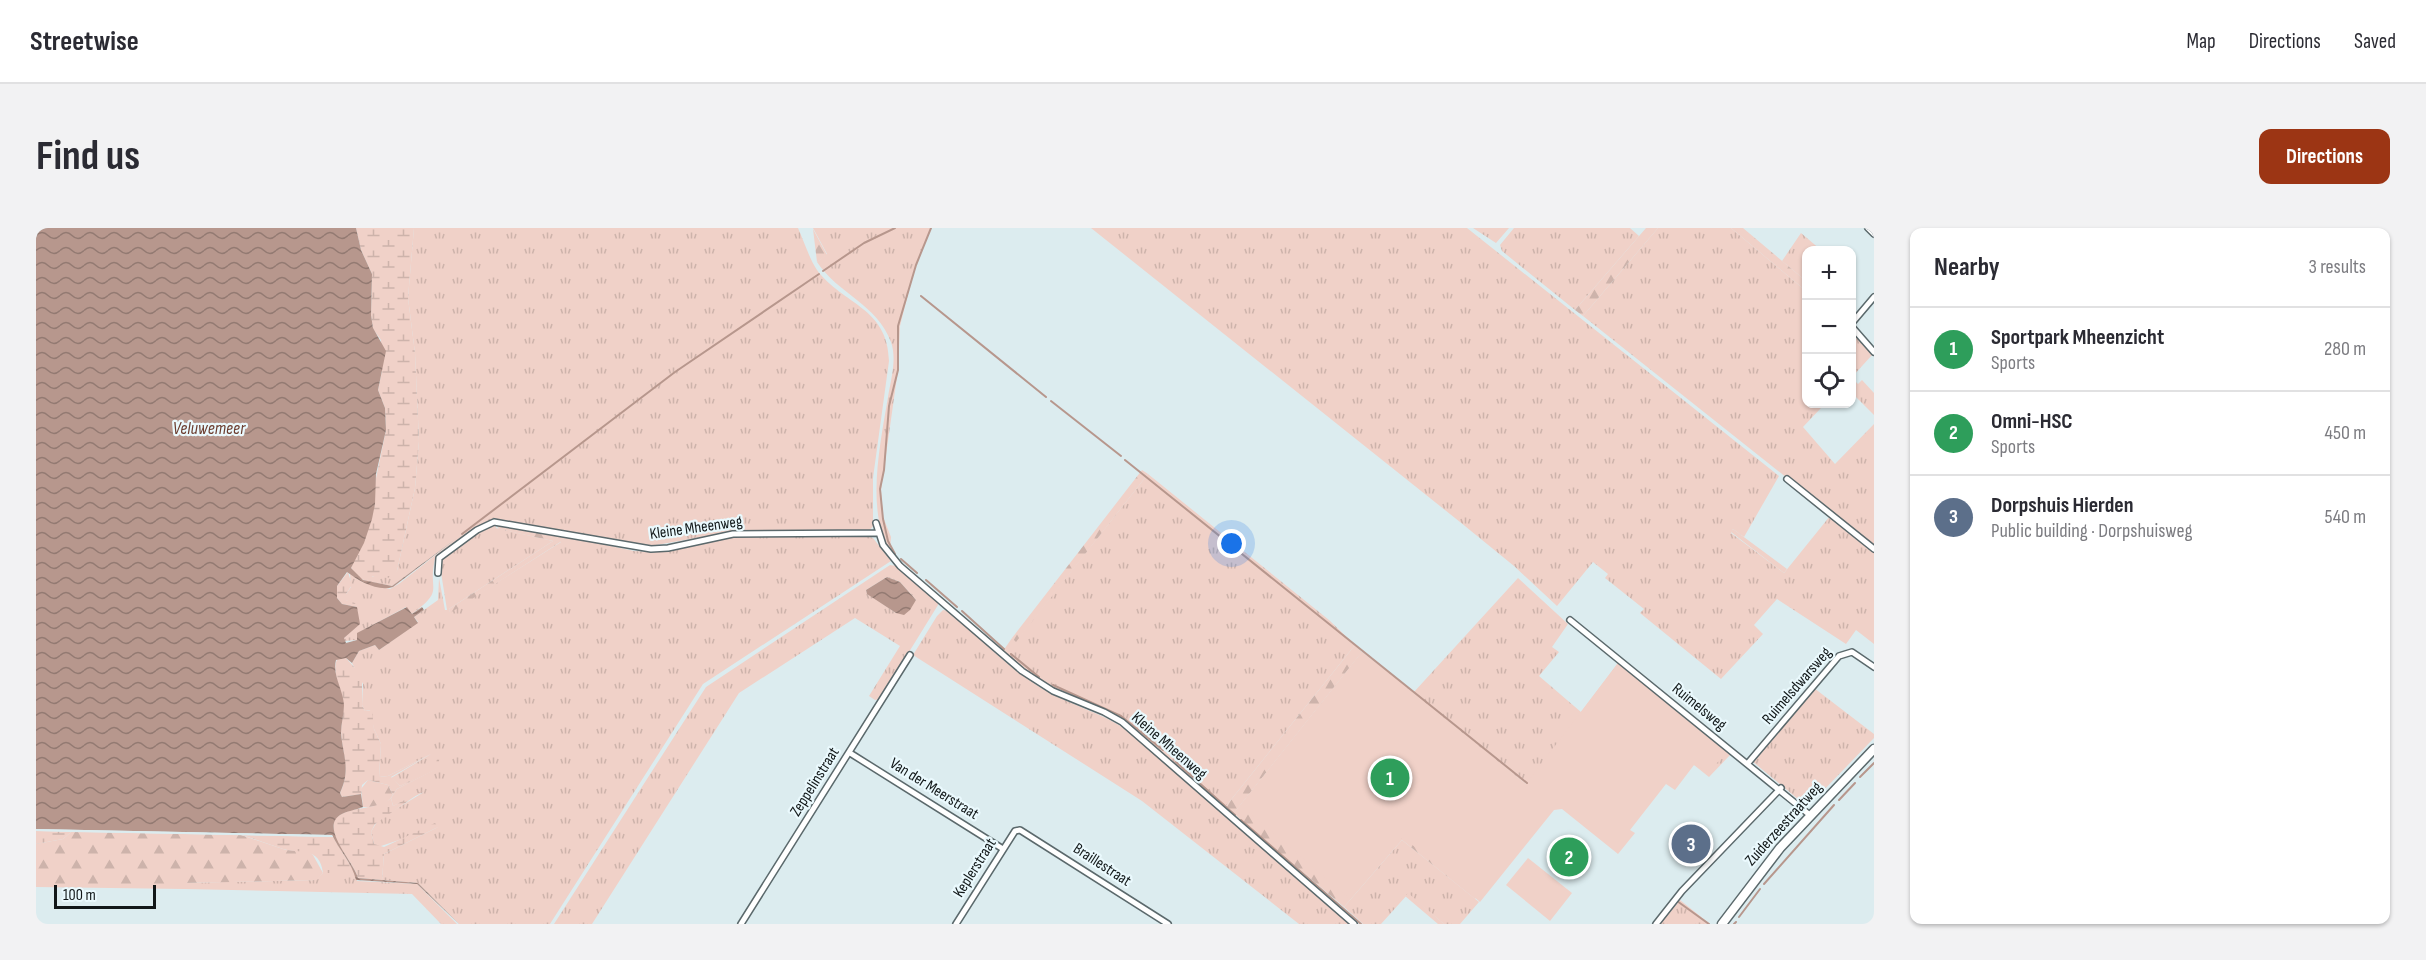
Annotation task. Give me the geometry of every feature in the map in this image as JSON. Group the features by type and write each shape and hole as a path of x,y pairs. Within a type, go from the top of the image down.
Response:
{"main road":[{"name":"Zuiderzeestraatweg","path":"1722,924 1773,857 1874,749"}],"street":[{"path":"1868,228 1874,234"},
{"path":"1856,319 1874,297"},
{"path":"1856,331 1874,352"},
{"path":"1787,479 1874,549"},
{"name":"Kleine Mheenweg","path":"438,573 439,558 477,530 494,522 644,549 668,548 733,534 878,533"},
{"name":"Kleine Mheenweg","path":"876,523 883,545 900,566 1022,671 1042,686 1104,712 1134,732 1354,924"},
{"name":"Ruimelsweg","path":"1570,620 1781,788 1811,816"},
{"name":"Ruimelsdwarsweg","path":"1748,763 1839,656 1852,652 1874,667"},
{"name":"Zeppelinstraat","path":"741,924 910,655"},
{"name":"Van der Meerstraat","path":"850,753 1003,849"},
{"path":"1656,924 1687,886 1781,788"},
{"name":"Keplerstraat","path":"956,924 1015,831 1020,830"},
{"name":"Braillestraat","path":"1020,830 1168,924"}],"green space":[{"path":"356,228 414,228 408,298 415,353 419,441 415,488 397,571 388,578 373,576 366,581 359,578 351,568 375,504 375,483 386,430 385,408 378,390 382,371 381,340 373,329 371,315 372,274 361,250"},
{"path":"414,228 798,228 817,270 828,282 873,318 887,343 889,361 873,478 873,526 870,530 730,532 645,547 500,520 485,523 435,559 432,594 422,606 412,614 406,607 358,633 357,640 344,641 358,616 356,605 346,600 346,594 351,587 350,574 363,582 390,589 457,538 392,586 366,581 370,577 397,571 415,488 419,441 415,353 408,298"},
{"path":"813,228 931,228 914,270 900,326 898,370 881,490 883,517 891,537 890,550 882,534 878,516 877,475 893,369 893,349 885,329 876,318 835,283 817,262 827,254"},
{"path":"1091,228 1467,228 1779,476 1744,537 1733,529 1731,533 1784,573 1830,516 1874,552 1874,644 1856,630 1846,644 1777,599 1754,625 1763,634 1721,679 1640,613 1644,609 1605,578 1608,574 1593,562 1557,606 1514,566 1460,522"},
{"path":"1473,228 1509,228 1496,243"},
{"path":"1514,228 1630,228 1639,236 1575,310 1502,251 1500,245"},
{"path":"1646,228 1658,228 1583,316 1575,310"},
{"path":"1658,228 1731,228 1802,288 1802,408 1821,408 1803,427 1835,464 1874,424 1874,547 1583,316"},
{"path":"1731,228 1743,228 1802,278 1802,288"},
{"path":"813,229 827,255 817,262"},
{"path":"1801,233 1816,246 1802,246 1802,278 1782,261"},
{"path":"1856,335 1873,354 1856,373"},
{"path":"1862,380 1874,393 1874,415 1856,397 1856,382 1858,384"},
{"path":"1142,470 1148,474 1016,642 1012,638"},
{"path":"1148,474 1329,620 1355,645 1226,806 1196,785 1121,719 1043,683 1003,651 1012,638 1016,641"},
{"path":"495,524 496,528 553,541 449,609 450,612 561,542 561,535 634,551 654,552 733,536 864,535 873,538 891,561 703,684 550,924 459,924 418,883 382,880 384,854 438,827 378,847 374,844 371,832 378,820 424,792 393,806 391,798 397,789 438,768 400,786 391,778 431,754 388,776 379,777 381,744 374,729 370,710 365,711 362,705 363,684 352,663 359,651 375,645 379,650 418,622 414,617 438,600 439,578 445,610 447,610 439,560 483,528"},
{"path":"495,524 561,535 562,541 450,613 449,609 553,541 499,529"},
{"path":"1733,529 1787,569 1784,573 1731,532"},
{"path":"890,565 896,566 938,601 938,605 880,699 875,700 869,696 900,646 855,618 739,693 592,924 554,924 706,687","holes":["887,577 900,582 916,600 896,613 866,590"]},
{"path":"348,572 352,585 346,594 346,600 355,603 357,607 342,604 337,598 337,586"},
{"path":"1518,578 1568,624 1552,647 1559,652 1539,676 1581,712 1618,663 1732,753 1709,777 1694,765 1526,784 1495,760 1367,800 1249,812 1241,820 1234,813 1362,652 1414,692"},
{"path":"943,610 949,611 1030,681 1054,695 1110,720 1131,733 1349,924 1299,924 1142,801 913,655"},
{"path":"1355,645 1362,652 1234,813 1226,806"},
{"path":"1362,652 1526,784 1618,663 1729,752 1708,771 1694,765 1675,790 1666,784 1630,830 1635,833 1618,854 1562,809 1554,810 1480,902 1403,837 1350,899 1249,812 1241,820 1234,813"},
{"path":"338,658 346,658 362,676 362,705 365,711 372,710 374,729 381,744 379,777 388,776 431,754 391,777 400,786 435,768 439,750 442,749 437,769 397,789 393,795 388,785 368,780 362,785 361,794 342,797 340,793 345,777 345,762 341,732 343,704 335,668"},
{"path":"1814,688 1874,734 1874,738 1820,794 1805,805 1752,761"},
{"path":"368,780 388,785 393,795 387,802 380,805 363,807 361,789"},
{"path":"424,790 375,824 371,832 374,844 384,847 435,823 438,827 384,854 382,880 358,878 337,841 333,826 335,819 348,811 378,805 391,798 393,806"},
{"path":"1367,799 1479,894 1475,899 1402,840 1344,907 1241,820 1249,811"},
{"path":"36,831 71,832 63,839 36,844"},
{"path":"71,832 241,835 286,850 307,851 313,855 323,873 317,880 184,883 184,889 36,887 36,844 63,839"},
{"path":"241,835 333,837 355,873 323,873 321,864 313,855 283,849"},
{"path":"1402,840 1479,902 1460,924 1444,924 1408,894 1381,924 1363,924 1344,907"},
{"path":"1528,858 1572,893 1550,921 1506,885"},
{"path":"323,873 355,873 357,881 417,884 457,924 441,924 412,894 184,889 183,883 316,880"},
{"path":"1408,893 1444,924 1438,924 1405,896"},
{"path":"1680,900 1710,924 1660,924"}],"water":[{"name":"Veluwemeer","path":"36,228 356,228 361,250 372,274 373,328 386,351 378,390 385,408 386,430 376,474 372,519 364,543 351,568 363,580 392,586 457,538 393,587 375,587 347,572 337,586 337,598 342,604 357,607 360,624 344,638 346,643 357,640 357,633 407,607 412,614 422,607 424,610 414,617 418,623 379,650 375,645 359,651 352,663 346,658 336,660 335,671 344,705 341,733 346,770 340,793 342,797 361,794 363,807 340,815 335,821 334,828 340,845 358,878 418,883 459,924 417,884 356,880 349,863 332,835 36,829"},
{"path":"887,577 900,582 916,600 904,615 896,613 867,594 866,590"}],"pier":[{"path":"36,829 332,835 333,837 36,831"}],"waterway":[{"path":"823,271 864,243 895,228"},
{"path":"895,554 888,541 880,489 884,470 889,406 898,370 898,326 916,265 931,228"},
{"path":"462,534 675,372 819,274"},
{"path":"921,296 1046,397"},
{"path":"1051,401 1121,456"},
{"path":"1125,460 1527,783"},
{"path":"901,559 917,573"},
{"path":"926,580 957,607"},
{"path":"962,611 1004,649"},
{"path":"1011,654 1039,677"},
{"path":"1053,685 1121,716 1163,750"},
{"path":"1176,762 1235,815"},
{"path":"1860,777 1874,763"},
{"path":"1839,800 1855,783"},
{"path":"1764,884 1834,805"},
{"path":"1241,820 1361,924"},
{"path":"1739,917 1760,889"},
{"path":"1677,901 1709,924"}],"place":[{"name":"Sportpark Mheenzicht","path":"1390,778"},
{"name":"Dorpshuis Hierden","path":"1691,844"},
{"name":"Omni-HSC","path":"1569,857"}]}
